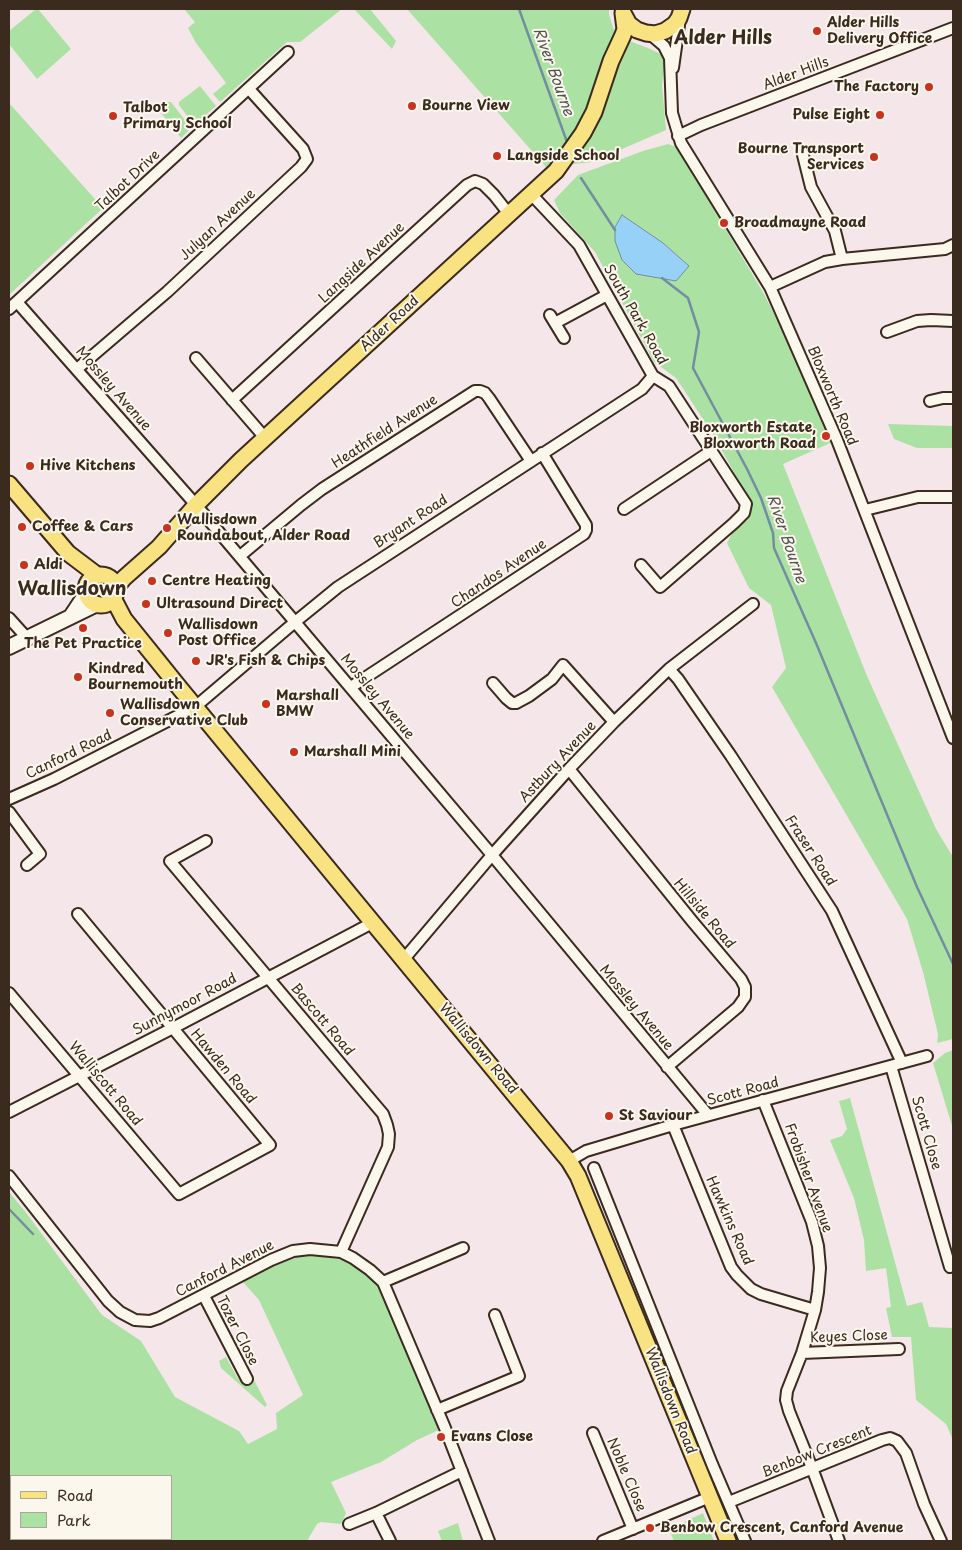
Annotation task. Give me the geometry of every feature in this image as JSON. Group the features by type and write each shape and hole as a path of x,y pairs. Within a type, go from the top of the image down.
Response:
{"main road":[{"path":"622,11 631,26 648,34"},
{"name":"Alder Road","path":"100,597 119,584 159,547 196,505 242,460 556,171 583,133 594,112 611,61 622,40 625,29 622,11"},
{"name":"Alder Road","path":"611,61 629,43 648,34 661,33 668,30 675,24 683,11"},
{"name":"Wallisdown Road","path":"9,484 68,553 100,597 124,619 569,1161 578,1176 728,1541"},
{"name":"Wallisdown Road","path":"68,553 99,575 108,577 114,583 115,592 100,597"},
{"name":"Alder Road","path":"99,575 138,566"},
{"path":"99,575 90,580 100,597"}],"street":[{"name":"Bloxworth Road","path":"672,76 683,11"},
{"name":"Alder Hills","path":"678,136 701,125 953,28"},
{"name":"Bloxworth Road","path":"648,34 657,39 668,51 672,76 672,113 678,136 770,287 837,440 953,738"},
{"name":"Talbot Drive","path":"9,309 288,52"},
{"name":"Julyan Avenue","path":"77,369 167,292 302,167 307,159 303,149 249,89"},
{"path":"803,155 811,187 835,231 842,259"},
{"name":"Langside Avenue","path":"232,400 467,185 475,181 484,184 509,214"},
{"name":"South Park Road","path":"531,194 579,245 653,376 669,386 746,504 744,513 660,587 641,565"},
{"path":"770,287 825,262 945,249 953,246"},
{"path":"564,338 553,319 607,295"},
{"name":"Mossley Avenue","path":"17,302 240,556 708,1115"},
{"path":"886,332 917,322 931,320 953,321"},
{"path":"196,358 266,439"},
{"name":"Bryant Road","path":"195,707 295,622 351,578 642,389 653,376"},
{"name":"Heathfield Avenue","path":"240,556 322,489 475,391 480,391 489,398 531,461"},
{"path":"930,401 953,398"},
{"path":"624,509 711,451"},
{"name":"Chandos Avenue","path":"351,687 584,534 586,525 542,453"},
{"path":"865,510 918,497 953,497"},
{"path":"9,647 71,616 100,597"},
{"name":"Astbury Avenue","path":"404,959 569,768 614,722 669,669 753,604"},
{"path":"9,618 28,638"},
{"path":"493,683 512,703 516,703 552,679 563,665 614,722"},
{"name":"Fraser Road","path":"669,669 678,679 731,756 832,911 902,1062"},
{"name":"Canford Road","path":"9,799 54,779 195,707"},
{"name":"Hillside Road","path":"569,768 741,979 745,987 745,997 738,1007 667,1067"},
{"path":"9,812 40,854 27,865"},
{"name":"Bascott Road","path":"206,841 170,861 383,1114 387,1125 389,1134 388,1147 341,1252"},
{"name":"Hawden Road","path":"78,914 270,1144 179,1194"},
{"name":"Sunnymoor Road","path":"9,1112 374,922"},
{"name":"Walliscott Road","path":"9,993 179,1194"},
{"name":"Scott Road","path":"569,1161 586,1151 673,1125 927,1056"},
{"name":"Scott Close","path":"891,1066 950,1267"},
{"name":"Frobisher Avenue","path":"763,1100 812,1222 818,1246 820,1268 815,1310 802,1353 787,1391 786,1400 839,1541"},
{"name":"Hawkins Road","path":"673,1125 731,1267 737,1275 751,1289 760,1294 815,1310"},
{"name":"Wallisdown Road","path":"594,1168 745,1541"},
{"name":"Canford Avenue","path":"9,1176 108,1301 120,1312 135,1320 150,1321 204,1296 281,1255 293,1252 310,1249 341,1252 361,1264 382,1282 437,1410 489,1541"},
{"path":"382,1282 463,1248"},
{"name":"Tozer Close","path":"204,1296 247,1379"},
{"path":"437,1410 519,1376 495,1315"},
{"name":"Keyes Close","path":"802,1353 898,1349"},
{"name":"Noble Close","path":"593,1433 633,1529"},
{"name":"Benbow Crescent","path":"729,1502 890,1438 897,1441 906,1453 924,1504 941,1541"},
{"path":"349,1524 376,1513 462,1471"},
{"path":"603,1541 623,1538 633,1529 710,1497"},
{"path":"376,1513 390,1541"}],"green space":[{"path":"38,9 71,49 37,79 9,44 9,31"},
{"path":"184,9 342,9 300,42 287,42 220,102 213,94 226,83 196,43 188,28 195,22"},
{"path":"354,9 370,9 396,41 392,49"},
{"path":"407,9 609,9 609,15 616,36 665,56 662,85 666,130 592,162 546,167"},
{"path":"200,86 216,106 194,125 179,105 179,102"},
{"path":"171,102 191,128 181,138 158,109"},
{"path":"9,103 103,208 9,295"},
{"path":"668,144 677,147 764,294 837,440 783,464 867,676 936,829 953,857 953,1039 937,1043 938,1034 923,972 907,919 772,687 786,668 771,605 749,588 727,543 736,526 748,520 750,513 749,500 715,438 676,378 654,362 595,252 560,213 554,200 578,175 643,151","holes":["622,215 663,243 689,266 615,227"]},
{"path":"888,424 953,426 953,448 917,448 894,439"},
{"path":"953,1050 953,1129 933,1063 945,1053"},
{"path":"850,1098 907,1306 922,1302 929,1327 953,1328 953,1440 946,1424 916,1400 911,1337 892,1337 886,1308 891,1307 886,1268 866,1271 864,1240 854,1198 830,1140 842,1136 847,1129 839,1101"},
{"path":"9,1192 102,1315 141,1341 175,1397 239,1431 248,1444 277,1429 276,1413 303,1395 259,1300 243,1282 282,1259 311,1252 321,1252 339,1257 352,1264 377,1283 441,1429 417,1440 381,1462 331,1482 346,1513 341,1524 321,1522 317,1524 307,1541 9,1541"},
{"path":"226,1357 238,1379 241,1381 252,1376 267,1405 265,1407 221,1368 219,1361"},
{"path":"703,1513 714,1541 674,1541 669,1529"},
{"path":"458,1523 463,1541 442,1541 438,1531"}],"water":[{"path":"622,215 663,243 689,266 676,281 636,274 622,260 615,241 615,227"}],"waterway":[{"name":"River Bourne","path":"519,9 567,142"},
{"name":"River Bourne","path":"581,178 615,230"},
{"name":"River Bourne","path":"662,278 688,298 699,332 693,368 761,498 773,533 774,548 816,643 917,887 953,964"},
{"path":"9,1209 33,1234"}],"place":[{"name":"Alder Hills Delivery Office","path":"817,31"},
{"name":"The Factory","path":"929,87"},
{"name":"Bourne View","path":"412,106"},
{"name":"Pulse Eight","path":"880,115"},
{"name":"Talbot Primary School","path":"113,116"},
{"name":"Langside School","path":"497,156"},
{"name":"Bourne Transport Services","path":"874,157"},
{"name":"Broadmayne Road","path":"724,223"},
{"name":"Bloxworth Estate, Bloxworth Road","path":"826,436"},
{"name":"Hive Kitchens","path":"30,466"},
{"name":"Coffee & Cars","path":"22,527"},
{"name":"Wallisdown Roundabout, Alder Road","path":"167,528"},
{"name":"Aldi","path":"24,565"},
{"name":"Centre Heating","path":"152,581"},
{"name":"Ultrasound Direct","path":"146,604"},
{"name":"The Pet Practice","path":"83,628"},
{"name":"Wallisdown Post Office","path":"168,633"},
{"name":"JR's Fish & Chips","path":"196,661"},
{"name":"Kindred Bournemouth","path":"78,677"},
{"name":"Marshall BMW","path":"266,704"},
{"name":"Wallisdown Conservative Club","path":"110,713"},
{"name":"Marshall Mini","path":"294,752"},
{"name":"St Saviour","path":"609,1116"},
{"name":"Evans Close","path":"441,1437"},
{"name":"Benbow Crescent, Canford Avenue","path":"650,1528"}],"district":[{"name":"Alder Hills","path":"723,39"},
{"name":"Wallisdown","path":"72,590"}]}
